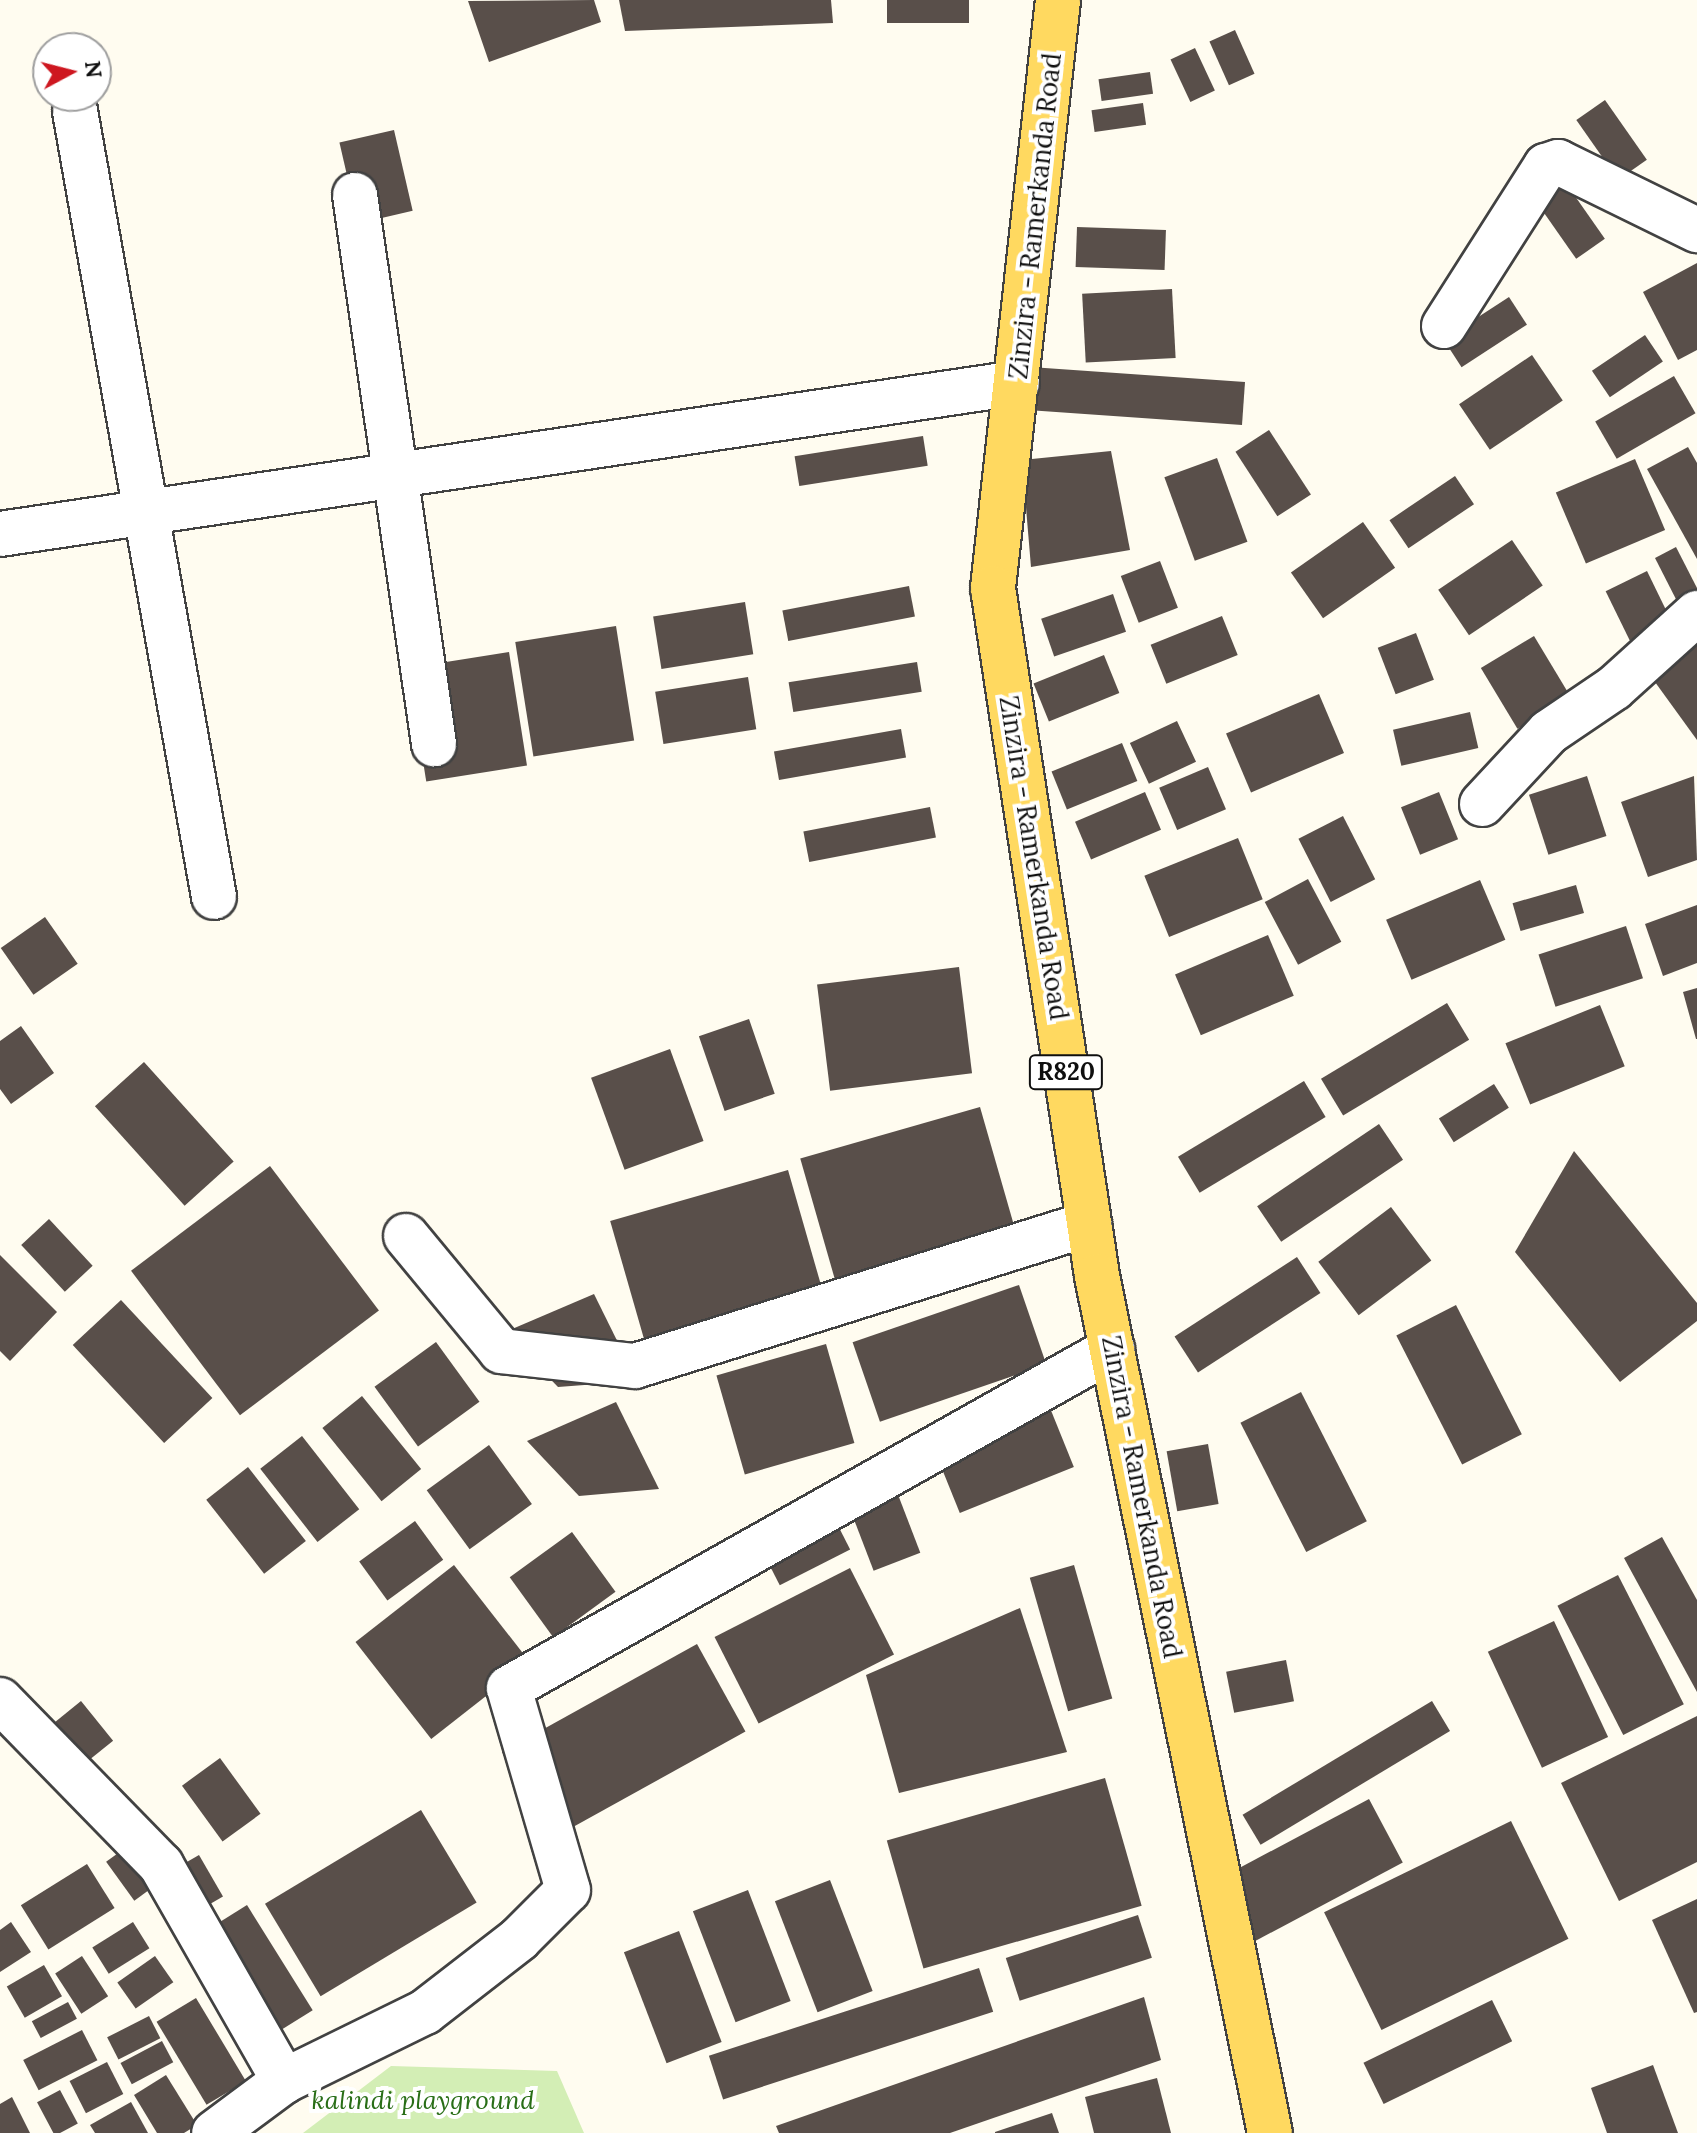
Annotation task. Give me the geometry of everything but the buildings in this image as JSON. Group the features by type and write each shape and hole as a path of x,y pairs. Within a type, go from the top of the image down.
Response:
{"main road":[{"name":"Zinzira - Ramerkanda Road","path":"1058,0 993,588 1089,1224 1270,2133"}],"street":[{"path":"75,112 150,512 214,897"},
{"path":"1444,326 1546,166 1558,162 1697,230"},
{"path":"355,195 393,476 434,744"},
{"path":"0,534 1017,383"},
{"path":"1482,804 1549,732 1614,688 1697,613"},
{"path":"406,1236 501,1351 635,1366 1089,1224"},
{"path":"214,2133 284,2081 425,2012 519,1939 568,1890 509,1688 1112,1349"},
{"path":"0,1700 161,1865 284,2081"}],"green space":[{"name":"kalindi playground","path":"391,2066 557,2071 584,2133 303,2133"}]}
